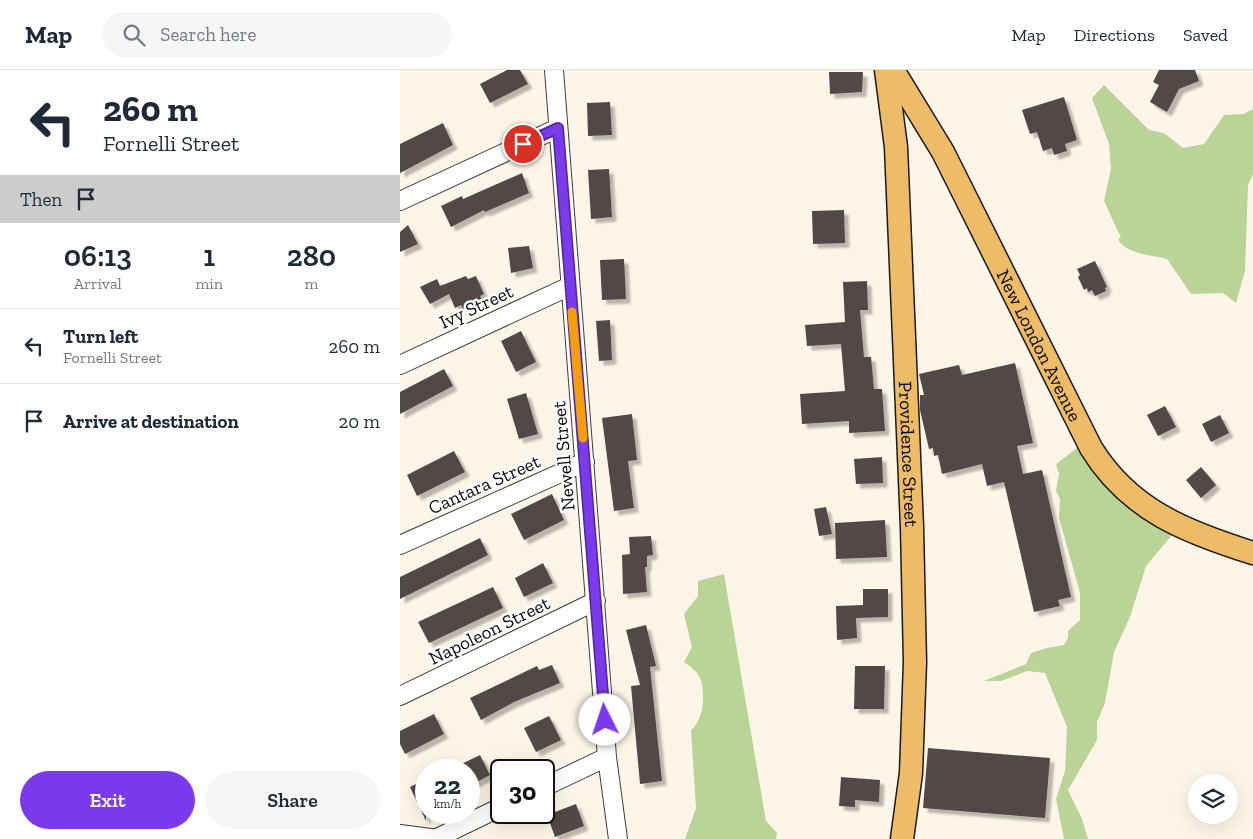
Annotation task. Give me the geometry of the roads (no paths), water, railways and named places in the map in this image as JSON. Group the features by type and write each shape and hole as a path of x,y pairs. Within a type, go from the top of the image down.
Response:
{"main road":[{"name":"Providence Street","path":"886,70 896,147 912,546 913,700 910,773 902,839"},
{"name":"New London Avenue","path":"892,70 943,152 1082,430 1105,471 1122,489 1171,522 1210,540 1253,553"}],"street":[{"name":"Newell Street","path":"554,70 607,757 618,839"},
{"path":"400,201 558,128"},
{"name":"Ivy Street","path":"400,365 570,286"},
{"name":"Cantara Street","path":"400,545 585,462"},
{"name":"Napoleon Street","path":"400,696 596,601"},
{"path":"555,782 607,757"},
{"path":"400,834 437,838 490,812"}]}
